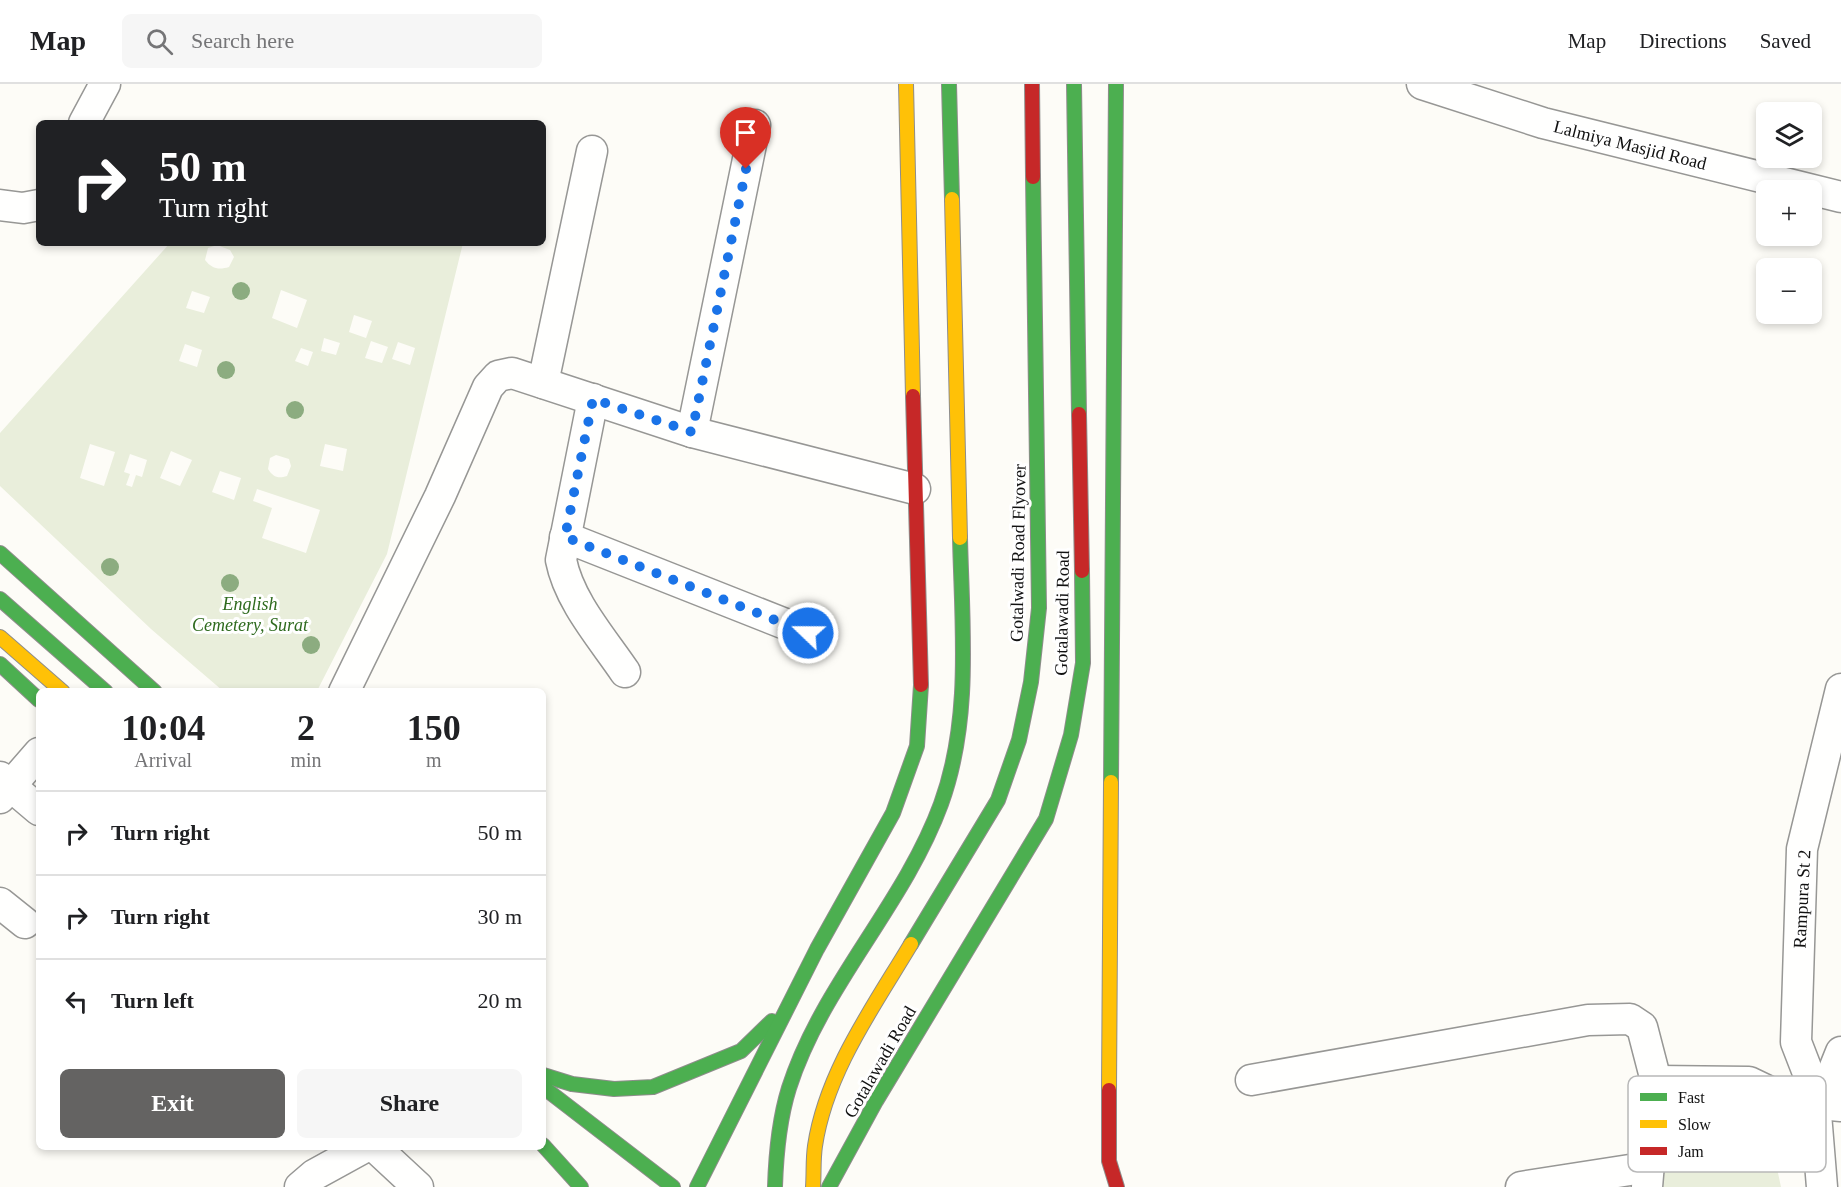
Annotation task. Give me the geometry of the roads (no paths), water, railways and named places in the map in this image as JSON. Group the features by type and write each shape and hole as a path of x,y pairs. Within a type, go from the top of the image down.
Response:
{"main road":[{"path":"546,1076 572,1084 614,1089 653,1087 700,1070 741,1050 778,1015 893,813 917,746 922,674 915,489 906,84"},
{"path":"774,1187 777,1140 794,1076 826,1011 913,863 940,805 958,742 963,681 949,84"},
{"name":"Gotalwadi Road Flyover","path":"813,1187 815,1144 832,1084 861,1027 998,800 1019,740 1031,682 1039,608 1032,84"},
{"name":"Gotalawadi Road","path":"829,1187 876,1101 1046,819 1071,735 1083,663 1074,84"},
{"path":"1116,84 1109,1161 1117,1187"},
{"path":"0,553 151,688"},
{"path":"0,598 101,688"},
{"path":"0,637 58,688"},
{"path":"0,664 36,697"},
{"path":"697,1187 817,949"},
{"path":"546,1089 673,1187"},
{"path":"862,1155 876,1101"},
{"path":"546,1148 581,1187"}],"street":[{"path":"86,120 105,84"},
{"name":"Lalmiya Masjid Road","path":"1422,84 1544,123 1841,197"},
{"path":"692,432 755,125"},
{"path":"543,383 592,151"},
{"path":"0,205 24,208 36,206"},
{"path":"346,688 440,496 488,387 498,375 512,373 692,432 915,489"},
{"path":"593,399 561,560 564,578 626,672"},
{"path":"565,537 808,633"},
{"name":"Rampura St 2","path":"1812,1076 1797,1042 1802,849 1841,689"},
{"path":"36,756 4,787 36,808"},
{"path":"0,903 25,923"},
{"path":"1251,1080 1588,1020 1630,1019 1642,1027 1655,1076"},
{"path":"1826,1108 1841,1052"},
{"path":"300,1187 314,1175 359,1150"},
{"path":"378,1150 418,1187"},
{"path":"1822,1187 1823,1172"},
{"path":"1521,1187 1648,1177"}],"park label":[{"name":"English Cemetery, Surat","path":"250,614"}]}
